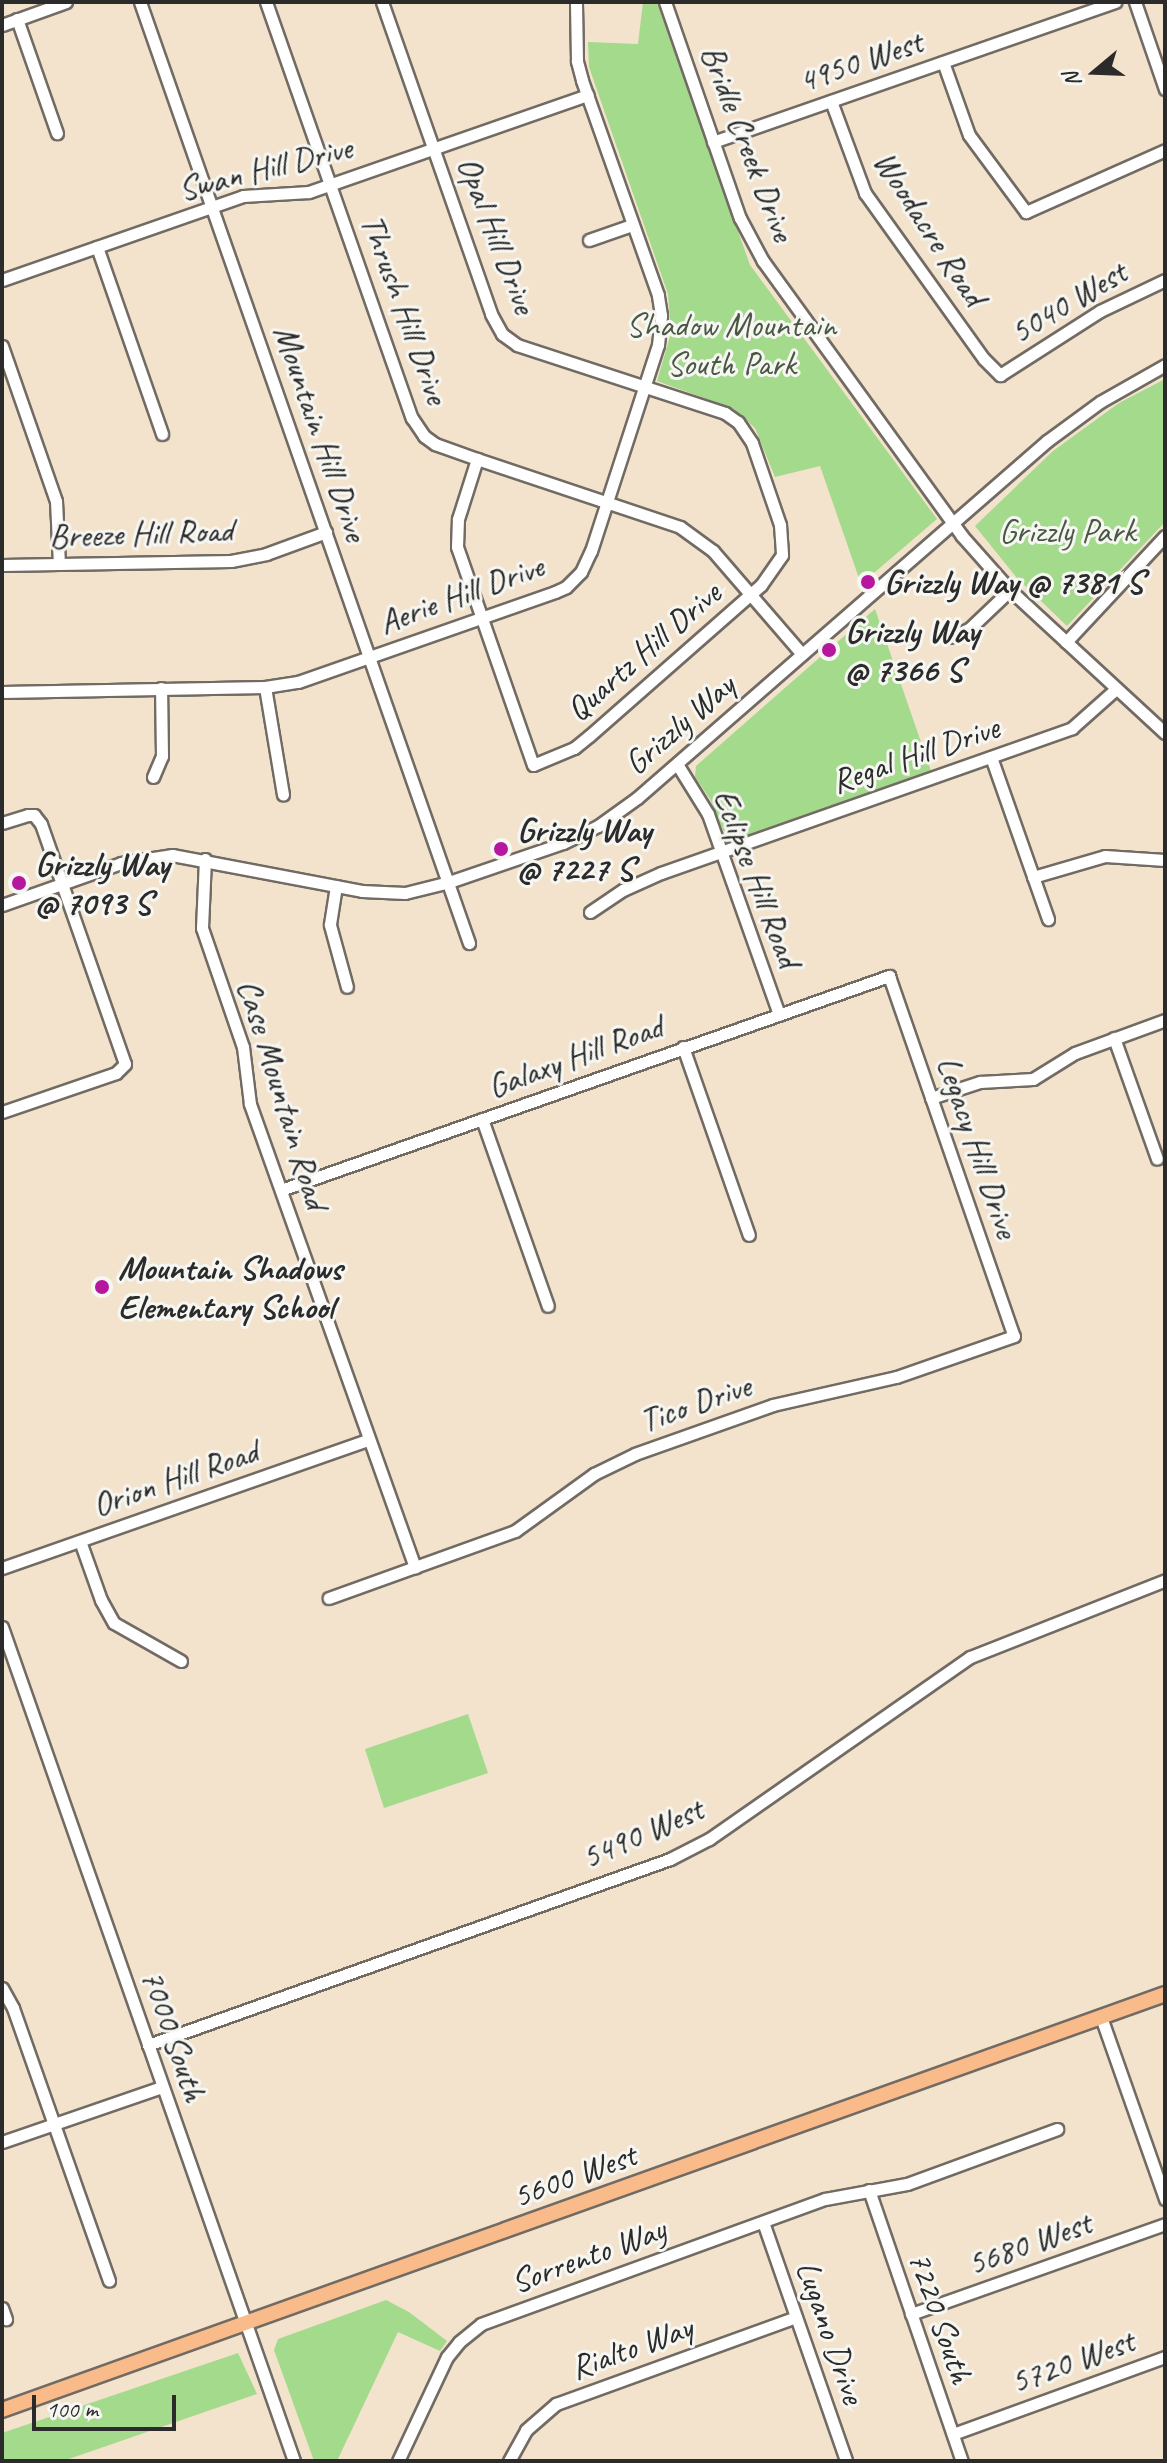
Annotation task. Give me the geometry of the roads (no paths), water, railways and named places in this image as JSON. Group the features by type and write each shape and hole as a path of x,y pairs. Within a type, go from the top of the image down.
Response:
{"main road":[{"name":"5600 West","path":"2,2410 1165,1994"}],"street":[{"path":"2,25 66,2"},
{"name":"Mountain Hill Drive","path":"140,2 469,943"},
{"name":"Thrush Hill Drive","path":"266,2 417,427 435,444 664,520 692,534 751,594 802,654"},
{"name":"Opal Hill Drive","path":"382,2 491,314 502,334 517,345 725,413 747,433 780,525 783,543 778,564"},
{"name":"Aerie Hill Drive","path":"2,692 265,687 298,682 555,592 575,579 586,564 608,501 658,345 661,315 577,61 576,2"},
{"name":"Bridle Creek Drive","path":"665,2 751,242 952,523 1010,590 1165,733"},
{"name":"4950 West","path":"713,142 943,62 1086,7 1115,2"},
{"path":"1135,2 1165,89"},
{"path":"17,19 57,133"},
{"path":"943,62 969,135 1026,212 1165,150"},
{"name":"Swan Hill Drive","path":"2,280 249,194 302,194 588,95"},
{"name":"Woodacre Road","path":"831,101 865,193 984,359 1000,375"},
{"path":"589,240 632,225"},
{"path":"97,247 162,434"},
{"name":"5040 West","path":"1000,375 1100,311 1165,280"},
{"path":"2,346 56,501 59,564"},
{"name":"Grizzly Way","path":"2,905 146,857 172,855 336,886 380,893 405,893 449,882 563,843 598,826 677,764 1072,421 1165,365"},
{"path":"477,459 456,539 482,617"},
{"name":"Breeze Hill Road","path":"2,565 231,561 266,554 326,532"},
{"path":"1066,642 1165,536"},
{"name":"Quartz Hill Drive","path":"482,617 533,765 574,748 751,594 778,564"},
{"path":"950,637 969,629 1010,590"},
{"path":"265,687 283,794"},
{"path":"153,777 162,756 161,688"},
{"name":"Regal Hill Drive","path":"590,912 641,881 1072,728 1116,689"},
{"path":"991,757 1048,919"},
{"name":"Eclipse Hill Road","path":"677,764 703,802 779,1015"},
{"path":"2,823 25,815 37,818 64,883 123,1053 124,1067 2,1112"},
{"path":"1033,877 1105,856 1141,855 1165,860"},
{"name":"Case Mountain Road","path":"205,859 202,928 243,1047 250,1104 415,1568"},
{"path":"336,886 330,925 347,987"},
{"name":"Galaxy Hill Road","path":"281,1190 889,976"},
{"name":"Legacy Hill Drive","path":"889,976 1014,1336"},
{"path":"931,1098 980,1082 1033,1079 1075,1053 1165,1020"},
{"path":"1114,1038 1157,1159"},
{"path":"683,1047 749,1235"},
{"path":"482,1119 548,1306"},
{"name":"Tico Drive","path":"329,1598 515,1531 594,1474 635,1454 773,1405 896,1377 1014,1336"},
{"name":"Orion Hill Road","path":"2,1568 367,1440"},
{"path":"80,1541 101,1600 114,1623 181,1661"},
{"name":"5490 West","path":"148,2045 670,1859 731,1824 970,1657 1165,1580"},
{"name":"7000 South","path":"2,1627 294,2461"},
{"path":"2,1988 13,2008 109,2281"},
{"path":"1101,2017 1165,2199"},
{"path":"2,2142 162,2087"},
{"name":"Sorrento Way","path":"398,2461 447,2357 473,2330 490,2320 834,2196 907,2184 1057,2129"},
{"name":"7220 South","path":"869,2190 962,2461"},
{"name":"Lugano Drive","path":"763,2222 846,2461"},
{"name":"5680 West","path":"911,2314 1165,2224"},
{"name":"Rialto Way","path":"509,2461 526,2430 556,2404 796,2317"},
{"name":"5720 West","path":"953,2434 1165,2357"}],"place":[{"name":"Grizzly Way @ 7381 S","path":"868,582"},
{"name":"Grizzly Way @ 7366 S","path":"829,650"},
{"name":"Grizzly Way @ 7227 S","path":"501,849"},
{"name":"Grizzly Way @ 7093 S","path":"19,883"},
{"name":"Mountain Shadows Elementary School","path":"102,1287"}],"park label":[{"name":"Shadow Mountain South Park","path":"731,344"},
{"name":"Grizzly Park","path":"1067,531"}]}
